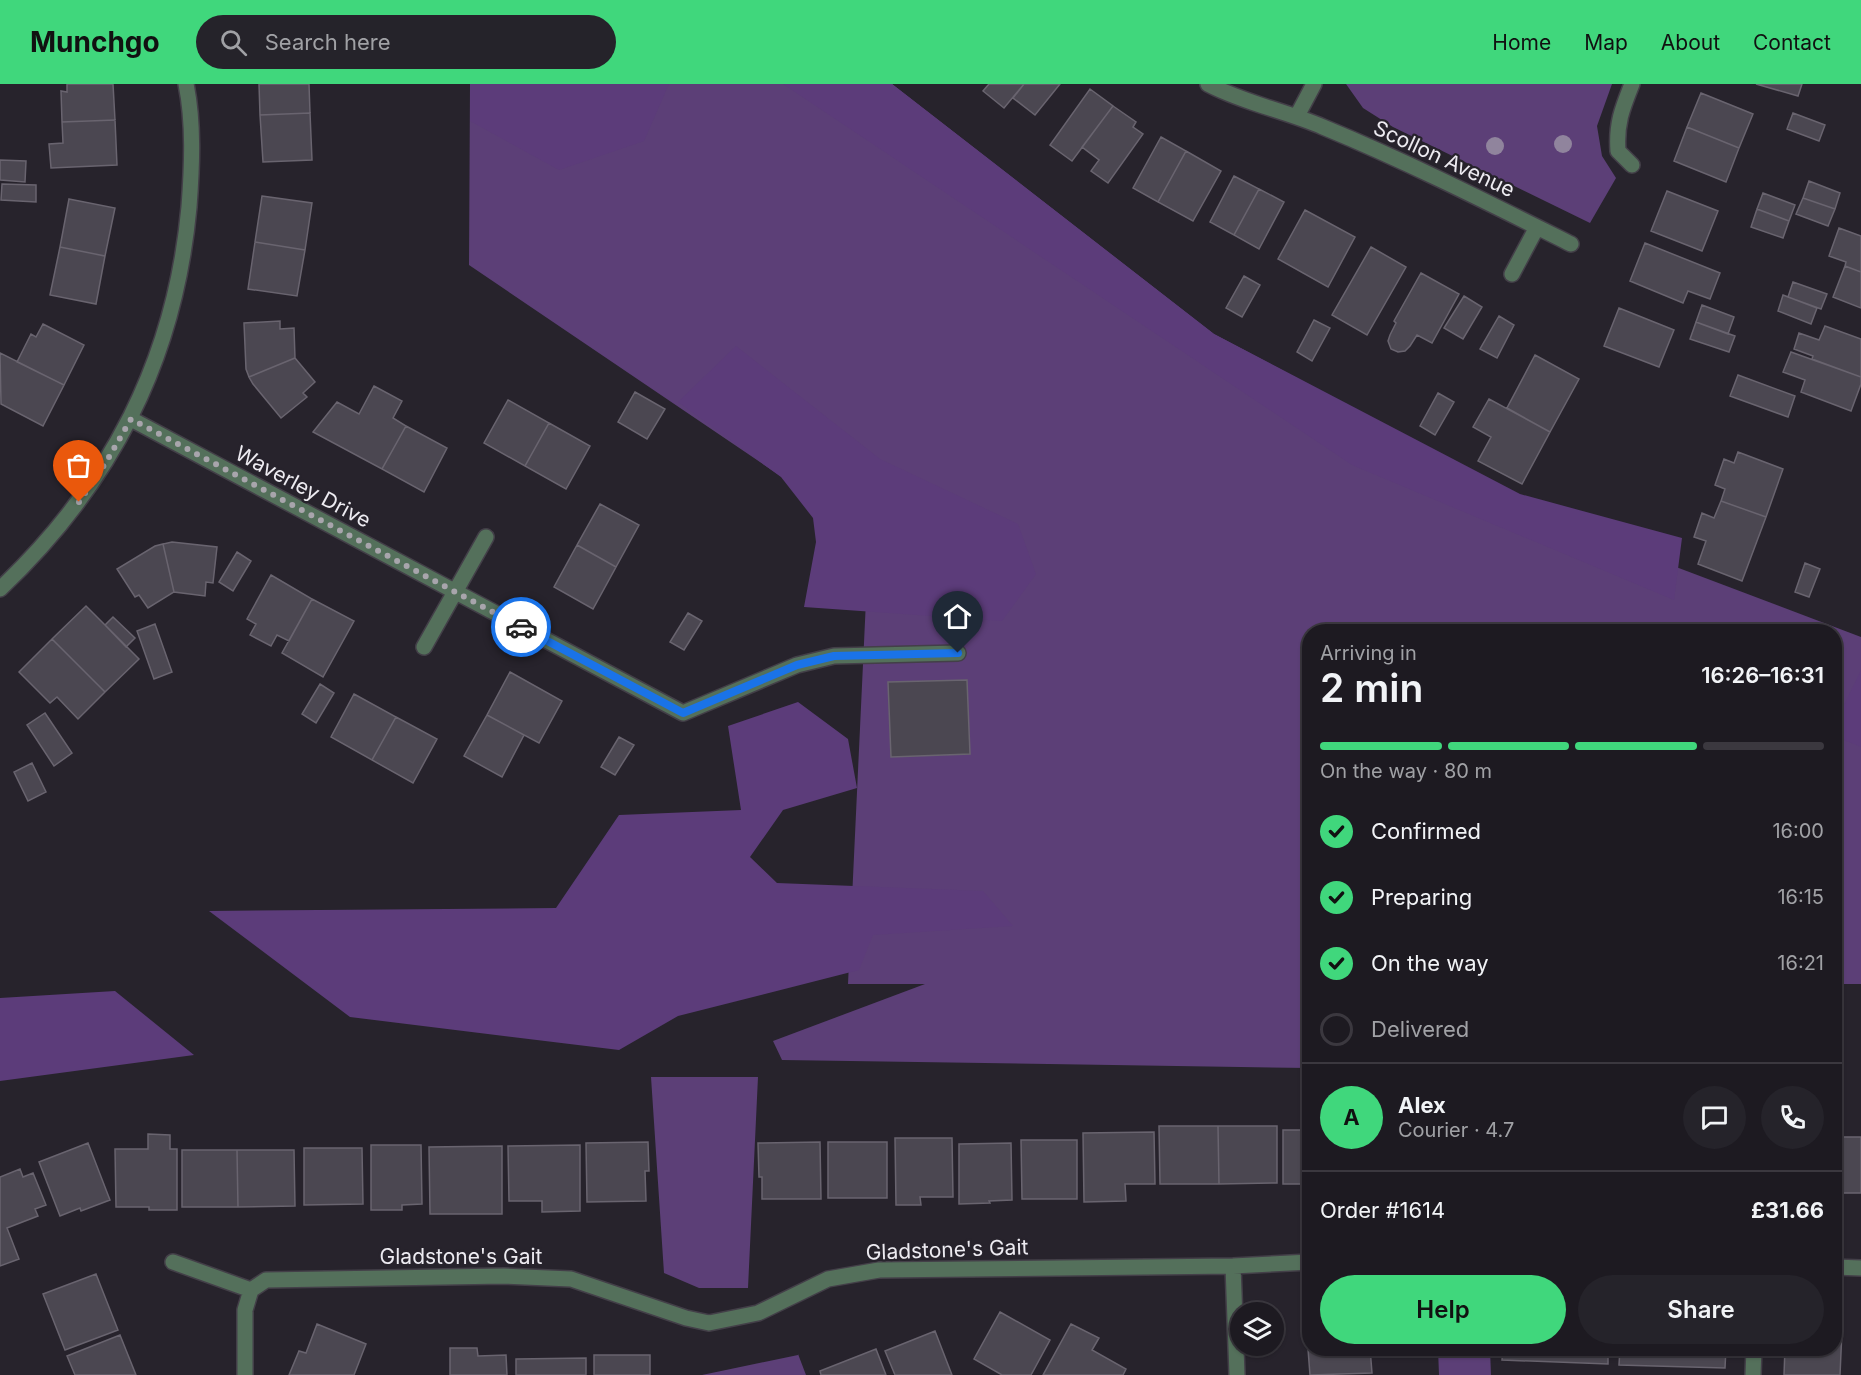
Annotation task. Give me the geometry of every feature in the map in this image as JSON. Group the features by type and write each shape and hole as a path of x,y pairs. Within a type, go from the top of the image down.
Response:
{"street":[{"path":"0,589 32,559 71,513 105,464 131,419 157,356 175,299 186,240 191,181 189,101 186,84"},
{"name":"Scollon Avenue","path":"1208,84 1221,91 1297,116 1404,161 1571,244"},
{"path":"1297,116 1314,84"},
{"path":"1632,84 1619,115 1617,133 1618,151 1632,165"},
{"path":"1512,274 1537,227"},
{"name":"Waverley Drive","path":"131,419 683,713 797,665 834,656 958,653"},
{"path":"424,647 486,537"},
{"path":"173,1262 250,1290 244,1310 245,1375"},
{"name":"Gladstone's Gait","path":"250,1290 266,1280 504,1276 571,1279 686,1318 709,1323 758,1313 828,1279 879,1270 1233,1266 1302,1262"},
{"path":"1233,1266 1237,1375"},
{"path":"1842,1267 1861,1268"},
{"path":"1753,1375 1754,1356"}],"shaded area":[{"path":"470,84 892,84 1214,334 1594,536 1827,624 1302,624 1302,1068 782,1060 773,1041 925,984 848,984 869,536 469,265"},
{"path":"470,84 669,84 644,141 559,170 470,121"},
{"path":"783,84 892,84 1214,334 1520,494 1682,538 1674,600 1352,465"},
{"path":"1346,84 1612,84 1597,126 1602,156 1616,178 1590,223 1393,127 1363,108"},
{"path":"736,346 880,459 1018,524 1036,574 1002,621 804,607 816,542 813,518 781,477 678,402"},
{"path":"1842,630 1861,637 1861,984 1842,984"},
{"path":"1861,670 1861,747 1842,739 1842,709"},
{"path":"798,702 848,739 857,788 783,810 750,857 777,883 983,891 1013,926 873,935 859,970 678,1016 619,1050 350,1017 209,911 556,908 619,815 741,810 728,726"},
{"path":"115,991 194,1055 0,1081 0,998"},
{"path":"651,1077 758,1077 748,1288 699,1288 664,1273"},
{"path":"798,1355 806,1375 702,1375"},
{"path":"1438,1356 1490,1356 1491,1375 1439,1375"}],"building":[{"path":"67,84 113,84 115,120 62,122 61,91 67,92"},
{"path":"259,84 309,84 310,113 260,115"},
{"path":"989,84 1024,84 1004,108 983,91"},
{"path":"1024,84 1060,84 1035,115 1013,98"},
{"path":"1756,84 1802,84 1798,96"},
{"path":"1090,89 1113,106 1072,161 1050,145"},
{"path":"1701,93 1753,114 1739,148 1687,127"},
{"path":"1113,106 1136,122 1133,127 1143,134 1108,183 1091,171 1099,160 1082,147"},
{"path":"310,113 312,160 263,162 260,115"},
{"path":"1793,113 1825,125 1819,141 1787,129"},
{"path":"115,120 117,165 51,168 49,144 63,143 62,122"},
{"path":"1687,127 1739,148 1726,182 1674,161"},
{"path":"1161,137 1186,151 1158,202 1133,188"},
{"path":"1186,151 1221,171 1193,221 1158,202"},
{"path":"0,160 26,161 25,182 0,180"},
{"path":"1234,176 1259,189 1234,235 1210,222"},
{"path":"1809,181 1840,193 1835,209 1803,198"},
{"path":"2,184 36,185 36,202 1,200"},
{"path":"1259,189 1284,202 1259,249 1234,235"},
{"path":"1667,191 1718,211 1702,251 1651,231"},
{"path":"1763,193 1795,205 1789,221 1757,209"},
{"path":"262,196 312,203 305,250 255,242"},
{"path":"1803,198 1835,209 1828,226 1796,214"},
{"path":"69,199 115,208 105,256 60,247"},
{"path":"1757,209 1789,221 1783,238 1751,227"},
{"path":"1305,210 1355,237 1328,287 1278,259"},
{"path":"1839,228 1861,236 1861,272 1845,266 1846,262 1829,256"},
{"path":"255,242 305,250 297,296 248,289"},
{"path":"1645,243 1720,273 1710,299 1688,291 1683,303 1630,281"},
{"path":"60,247 105,256 96,304 50,295"},
{"path":"1371,247 1406,267 1367,335 1332,315"},
{"path":"1845,266 1861,272 1861,308 1833,297"},
{"path":"1421,273 1459,294 1432,343 1417,335 1405,351 1398,352 1391,349 1388,341 1396,323 1394,321"},
{"path":"1244,276 1260,285 1242,317 1226,308"},
{"path":"1793,282 1827,294 1821,309 1788,297"},
{"path":"1783,295 1817,308 1811,324 1778,311"},
{"path":"1464,296 1482,307 1463,339 1444,328"},
{"path":"1702,305 1734,317 1728,334 1696,322"},
{"path":"1619,308 1674,330 1659,367 1604,346"},
{"path":"1499,316 1514,325 1497,358 1480,349"},
{"path":"1314,320 1330,328 1312,361 1297,352"},
{"path":"280,321 280,329 294,328 295,358 249,377 246,369 244,323"},
{"path":"1696,322 1735,336 1729,352 1690,339"},
{"path":"43,324 84,345 64,385 17,362 31,334 36,337"},
{"path":"1825,326 1861,339 1861,377 1812,359 1813,356 1794,349 1799,333 1819,340"},
{"path":"1791,352 1861,377 1861,384 1851,411 1801,392 1805,380 1783,372"},
{"path":"0,353 64,385 43,426 1,404"},
{"path":"1535,355 1579,379 1550,432 1507,408"},
{"path":"295,358 315,382 303,393 307,397 281,418 249,377"},
{"path":"1738,375 1795,396 1788,417 1730,396"},
{"path":"374,386 402,401 393,418 406,426 382,469 313,432 337,402 359,414"},
{"path":"635,392 665,409 647,439 618,422"},
{"path":"1438,393 1454,402 1435,435 1420,426"},
{"path":"1489,399 1550,432 1522,484 1478,461 1491,437 1473,427"},
{"path":"508,400 549,423 525,466 484,443"},
{"path":"549,423 590,446 566,489 525,466"},
{"path":"406,426 447,448 424,492 382,469"},
{"path":"1738,452 1783,469 1766,517 1721,501 1725,489 1715,485 1724,459 1734,463"},
{"path":"1721,501 1766,517 1742,581 1698,564 1706,541 1694,537 1702,513 1714,518"},
{"path":"600,504 639,525 616,567 577,545"},
{"path":"172,542 217,547 213,583 206,582 205,596 174,592 163,544"},
{"path":"163,544 174,592 148,608 139,595 135,597 117,569 155,546"},
{"path":"577,545 616,567 593,609 554,587"},
{"path":"237,552 251,561 233,591 219,582"},
{"path":"1805,563 1820,569 1809,597 1795,592"},
{"path":"271,575 312,599 289,641 277,635 271,646 250,635 256,624 247,619"},
{"path":"312,599 354,621 323,677 282,653"},
{"path":"86,606 139,659 105,692 52,639"},
{"path":"688,613 702,621 684,650 670,642"},
{"path":"113,617 135,638 126,647 105,625"},
{"path":"155,624 172,672 154,679 137,631"},
{"path":"52,639 105,692 78,719 57,697 50,703 19,672"},
{"path":"510,672 562,701 539,743 487,715"},
{"path":"967,680 970,754 891,757 888,682"},
{"path":"320,684 334,693 316,723 302,714"},
{"path":"354,694 396,717 372,760 331,737"},
{"path":"45,713 72,753 54,766 27,725"},
{"path":"487,715 524,735 502,777 464,756"},
{"path":"396,717 437,739 413,783 372,760"},
{"path":"619,737 634,745 615,775 601,767"},
{"path":"32,763 46,792 28,801 14,772"},
{"path":"1159,1126 1218,1126 1219,1184 1160,1184"},
{"path":"1218,1126 1277,1126 1277,1183 1219,1184"},
{"path":"1283,1130 1302,1130 1302,1184 1283,1184"},
{"path":"1154,1132 1155,1184 1125,1184 1126,1201 1084,1202 1083,1133"},
{"path":"148,1134 170,1135 170,1149 177,1149 177,1210 116,1207 115,1149 148,1149"},
{"path":"1842,1137 1861,1137 1861,1193 1842,1193"},
{"path":"895,1138 952,1138 953,1197 920,1197 921,1205 896,1205"},
{"path":"1021,1140 1077,1140 1077,1199 1022,1199"},
{"path":"648,1142 649,1171 645,1171 646,1201 587,1202 586,1143"},
{"path":"820,1142 821,1199 762,1199 758,1143"},
{"path":"828,1142 887,1142 887,1198 828,1198"},
{"path":"88,1143 110,1200 60,1216 39,1162"},
{"path":"1011,1143 1012,1200 959,1204 959,1144"},
{"path":"371,1145 421,1145 422,1204 402,1205 402,1210 371,1210"},
{"path":"580,1145 580,1211 542,1212 542,1201 509,1201 508,1146"},
{"path":"502,1146 502,1214 430,1214 429,1147"},
{"path":"304,1148 362,1148 363,1204 304,1205"},
{"path":"182,1150 237,1150 238,1207 182,1207"},
{"path":"237,1150 294,1150 295,1206 238,1207"},
{"path":"20,1169 23,1177 33,1173 46,1205 35,1209 38,1216 7,1228 19,1259 0,1266 0,1177"},
{"path":"96,1274 118,1330 65,1350 43,1294"},
{"path":"1000,1312 1050,1340 1031,1375 1002,1375 974,1359"},
{"path":"317,1324 366,1344 354,1375 289,1375 299,1351 306,1353"},
{"path":"1071,1324 1099,1338 1092,1350 1126,1369 1123,1375 1043,1375"},
{"path":"935,1331 952,1375 895,1375 885,1351"},
{"path":"120,1335 136,1375 75,1375 67,1356"},
{"path":"450,1348 477,1348 478,1356 506,1355 507,1375 450,1375"},
{"path":"876,1349 886,1375 821,1375 820,1371"},
{"path":"594,1355 650,1355 650,1375 594,1375"},
{"path":"1309,1356 1371,1356 1372,1373 1310,1375"},
{"path":"1502,1356 1608,1356 1608,1364 1502,1360"},
{"path":"1620,1356 1726,1356 1725,1368 1619,1365"},
{"path":"1785,1356 1841,1356 1840,1375 1784,1375"},
{"path":"586,1358 586,1375 516,1375 516,1359"}],"way so far":[{"path":"79,502 105,464 131,419 521,627"}],"route":[{"path":"521,627 683,713 797,665 834,656 958,653"}]}
